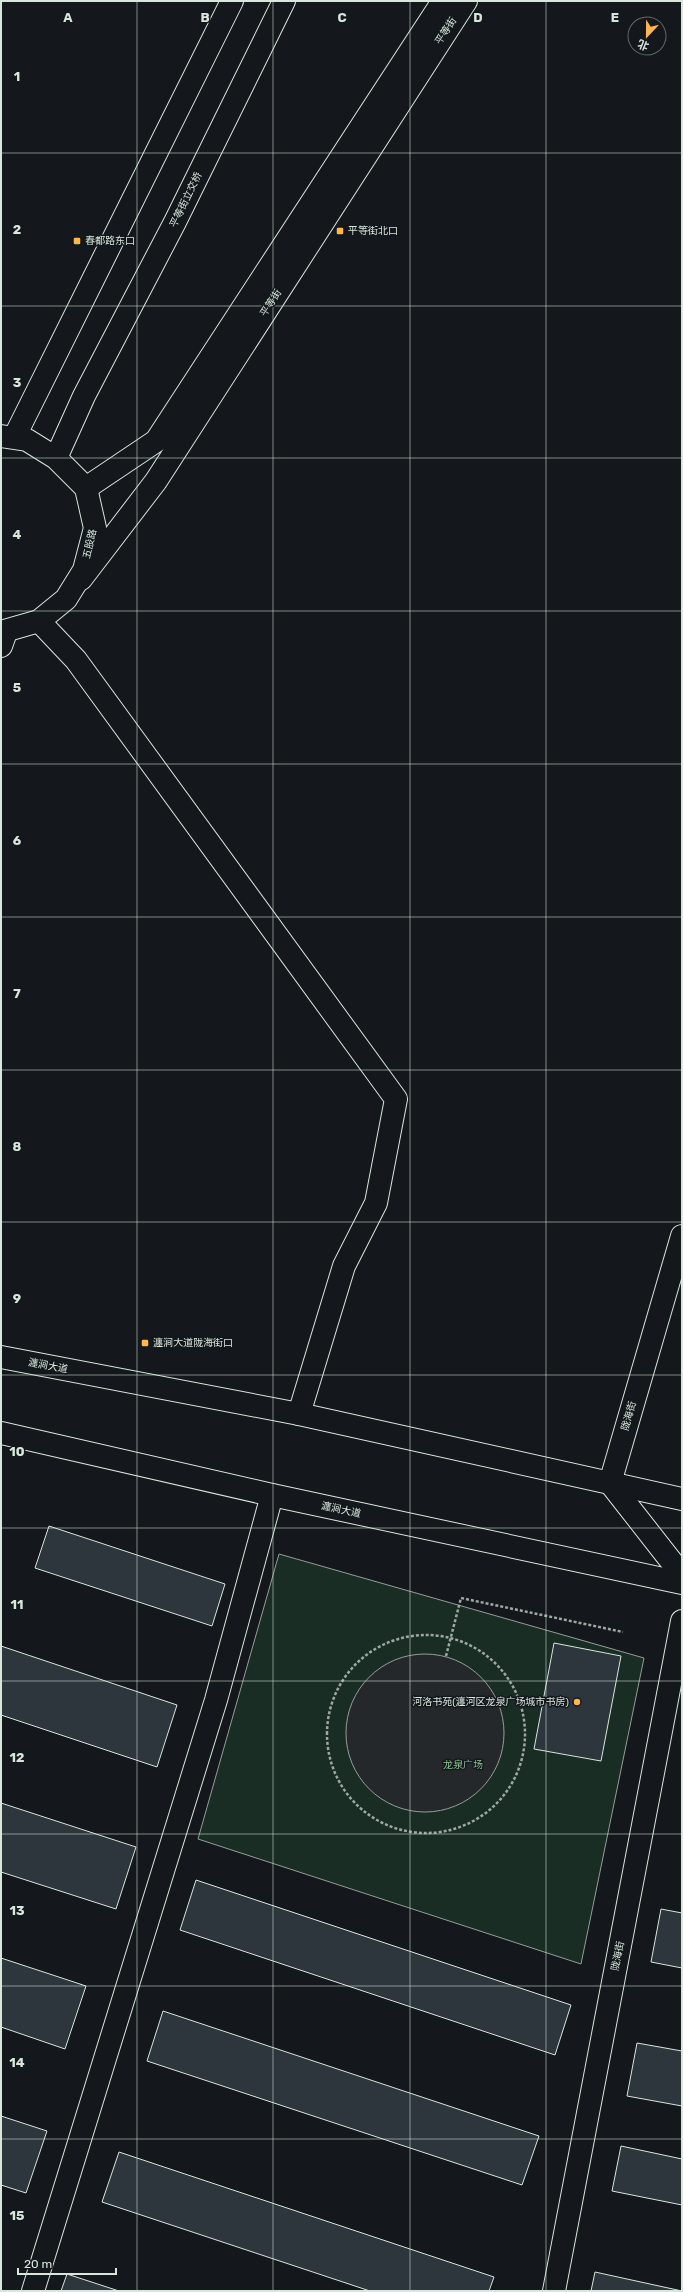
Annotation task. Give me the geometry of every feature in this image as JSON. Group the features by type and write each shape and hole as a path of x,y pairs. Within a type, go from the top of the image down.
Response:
{"street":[{"path":"86,488 56,458 27,440 7,437 41,384 232,1"},
{"name":"平等街立交桥","path":"56,458 84,396 175,222 284,1"},
{"name":"平等街","path":"86,488 156,441 443,1"},
{"name":"平等街","path":"66,599 156,481 466,1"},
{"name":"五股路","path":"3,637 39,621 66,599 84,570 96,528 86,488"},
{"path":"39,621 76,660 396,1099 376,1203 344,1266 299,1414"},
{"name":"陇海街","path":"610,1483 682,1236"},
{"name":"瀍涧大道","path":"1,1357 299,1414 682,1499"},
{"name":"瀍涧大道","path":"1,1433 272,1495 682,1583"},
{"path":"610,1483 682,1575"},
{"path":"33,2291 216,1700 272,1495"},
{"name":"陇海街","path":"554,2291 682,1621"}],"path":[{"path":"446,1656 449,1638 461,1598 623,1632"},
{"path":"416,1635 449,1638 479,1651 504,1672 520,1701 526,1733 521,1766 505,1794 481,1817 451,1831 419,1833 387,1826 359,1808 339,1782 328,1751 327,1719 338,1688 358,1662 379,1647 416,1635"}],"green space":[{"name":"龙泉广场","path":"279,1554 644,1658 581,1964 198,1839"}],"shaded area":[{"path":"433,1654 448,1657 462,1663 481,1677 491,1689 501,1710 504,1733 501,1756 491,1777 481,1789 469,1799 448,1809 433,1812 417,1812 402,1809 381,1799 369,1789 359,1777 349,1756 347,1748 346,1725 349,1710 359,1689 369,1677 381,1667 402,1657 410,1655"}],"building":[{"path":"49,1526 225,1584 212,1626 35,1568"},
{"name":"河洛书苑(瀍河区龙泉广场城市书房)","path":"554,1643 621,1656 601,1761 534,1749"},
{"path":"1,1646 177,1705 157,1767 1,1715"},
{"path":"1,1803 136,1847 116,1909 1,1872"},
{"path":"196,1880 571,2005 555,2055 180,1930"},
{"path":"661,1909 682,1913 682,1968 651,1962"},
{"path":"1,1958 86,1986 65,2049 1,2027"},
{"path":"163,2011 539,2136 522,2185 147,2061"},
{"path":"637,2043 682,2051 682,2106 627,2096"},
{"path":"1,2116 47,2131 26,2193 1,2185"},
{"path":"621,2146 682,2159 682,2205 612,2191"},
{"path":"119,2152 494,2277 489,2291 370,2291 102,2202"},
{"path":"595,2272 682,2291 591,2291"},
{"path":"67,2274 119,2291 61,2291"}],"place":[{"name":"平等街北口","path":"340,231"},
{"name":"春都路东口","path":"77,241"},
{"name":"瀍涧大道陇海街口","path":"145,1343"},
{"name":"河洛书苑(瀍河区龙泉广场城市书房)","path":"577,1702"}]}
